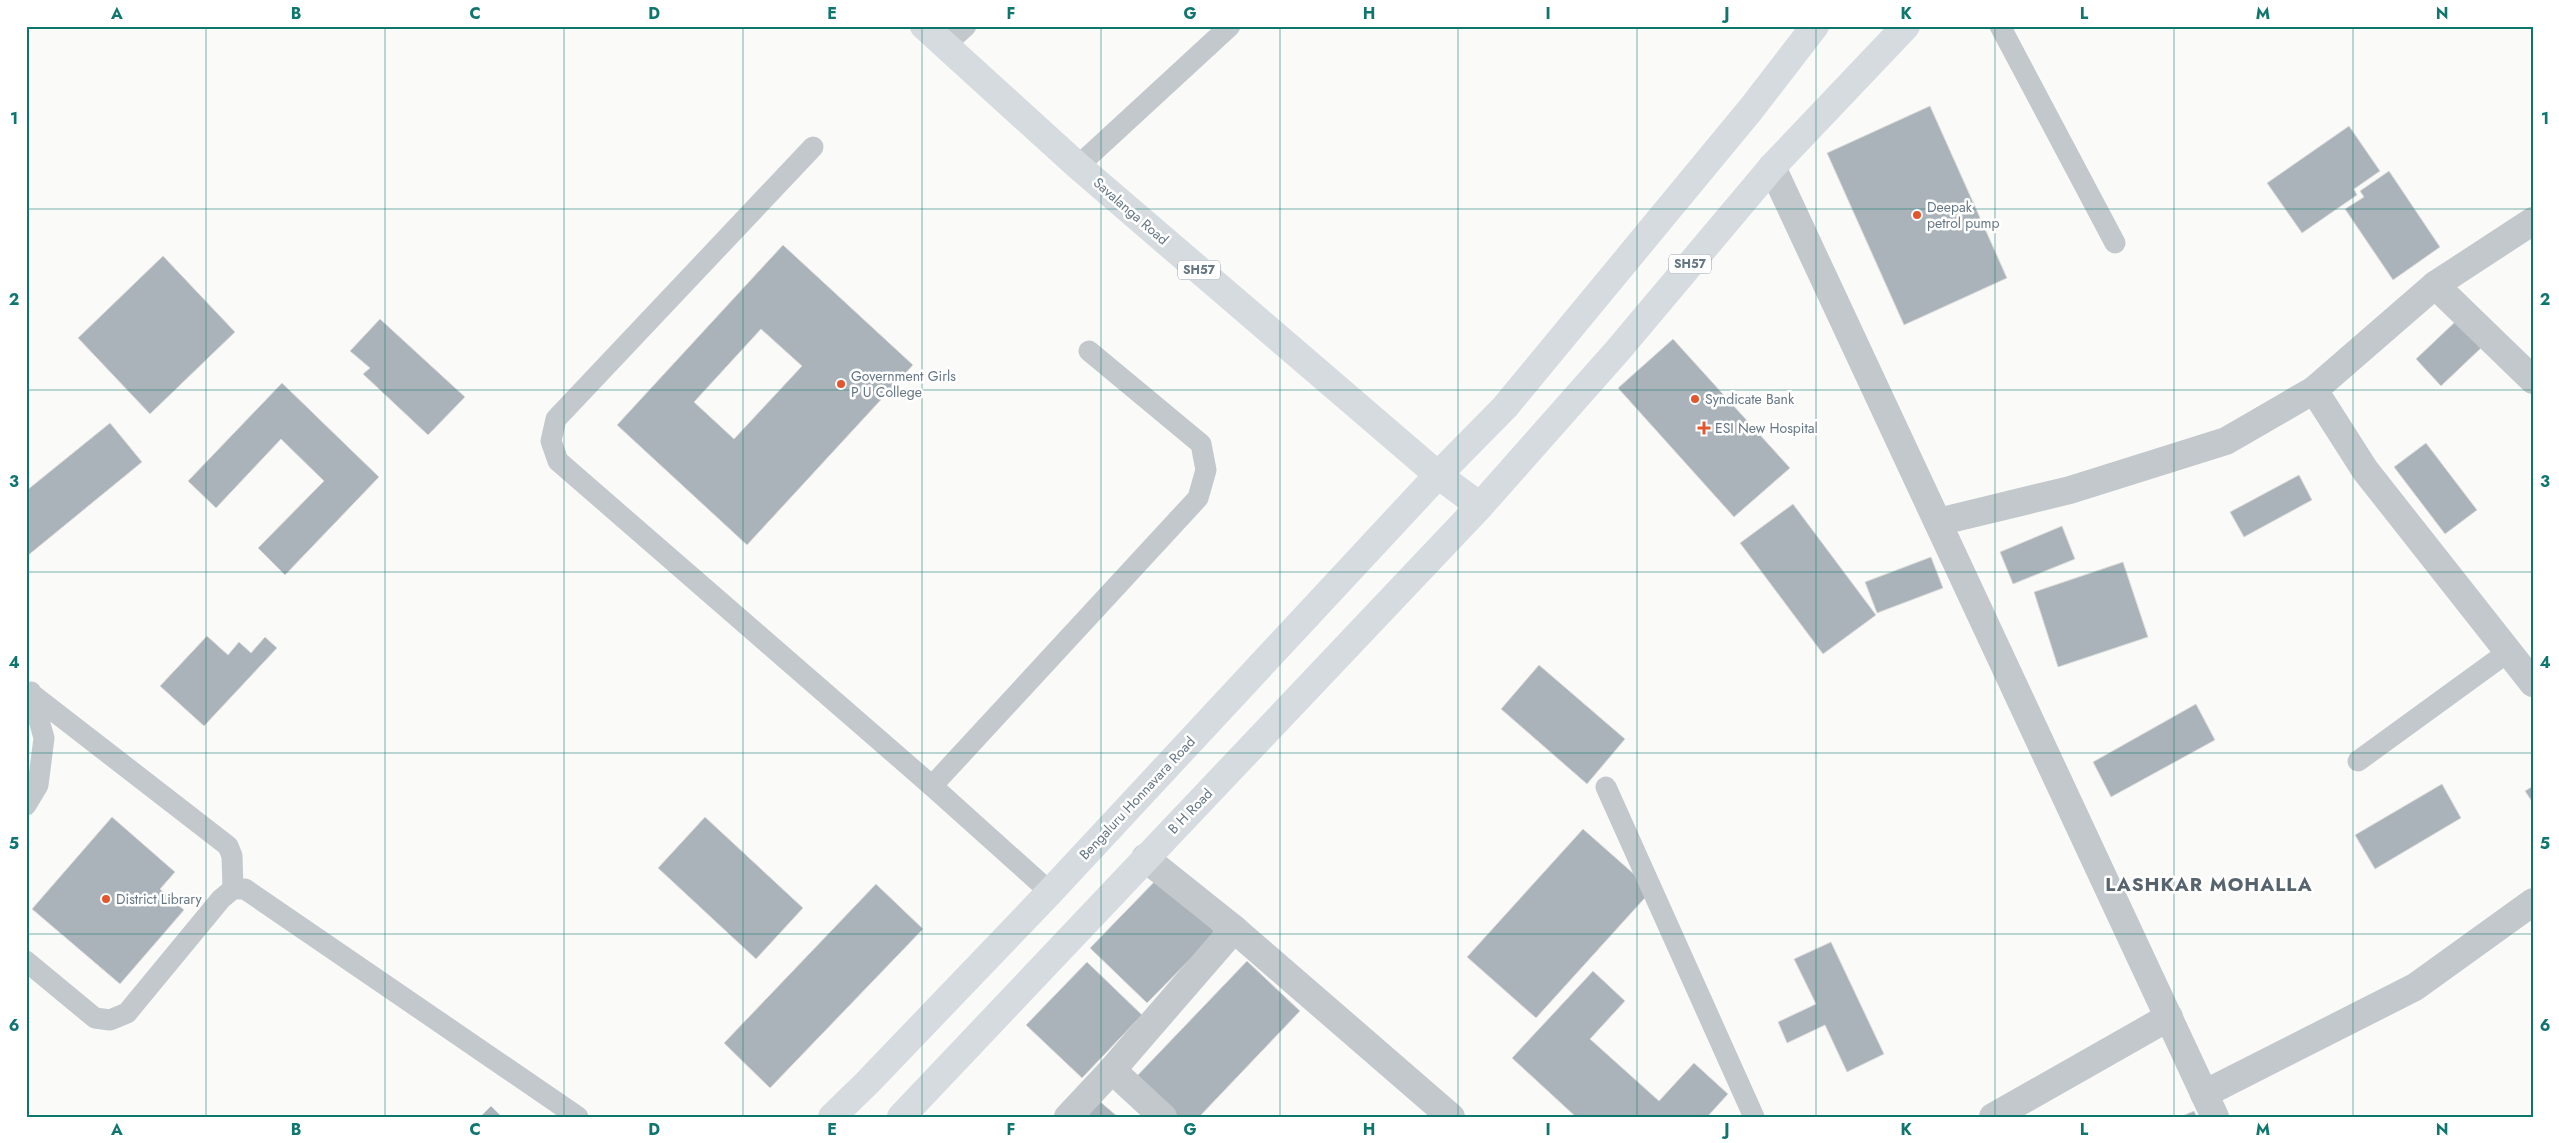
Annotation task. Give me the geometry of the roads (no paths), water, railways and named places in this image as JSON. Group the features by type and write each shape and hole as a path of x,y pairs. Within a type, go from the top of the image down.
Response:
{"main road":[{"name":"Savalanga Road","path":"924,26 1078,166 1438,475 1480,506"},
{"name":"Bengaluru Honnavara Road","path":"832,1117 1050,892 1438,475 1506,407 1751,109 1814,26"},
{"name":"SH57","path":"1480,506 1619,350 1772,166 1906,26"},
{"name":"B H Road","path":"901,1117 1480,506"}],"street":[{"path":"1772,166 2209,1105 2414,987 2533,902"},
{"path":"1938,522 2070,490 2226,441 2314,390 2435,285 2533,221"},
{"path":"2435,285 2533,380"},
{"path":"2314,390 2365,470 2533,683"},
{"path":"1145,858 1234,929 1451,1117"},
{"path":"1068,1117 1112,1070 1234,929"},
{"path":"1993,1117 2169,1017"},
{"path":"1112,1070 1164,1117"}],"lane":[{"path":"946,45 966,26"},
{"path":"1078,166 1230,26"},
{"path":"2000,26 2114,243"},
{"path":"813,147 556,420 551,441 558,461 932,786 1050,892"},
{"path":"932,786 1198,498 1206,470 1201,444 1089,351"},
{"path":"2358,761 2508,652"},
{"path":"26,805 38,785 44,738 29,690"},
{"path":"29,690 228,846 232,856 233,889"},
{"path":"1606,787 1754,1117"},
{"path":"26,961 95,1018 110,1020 127,1013 221,899 233,889 245,889 574,1112 578,1117"}],"place":[{"name":"Deepak petrol pump","path":"1917,215"},
{"name":"Government Girls P U College","path":"841,384"},
{"name":"Syndicate Bank","path":"1695,399"},
{"name":"ESI New Hospital","path":"1704,428"},
{"name":"District Library","path":"106,899"}],"district":[{"name":"LASHKAR MOHALLA","path":"2209,884"}]}
